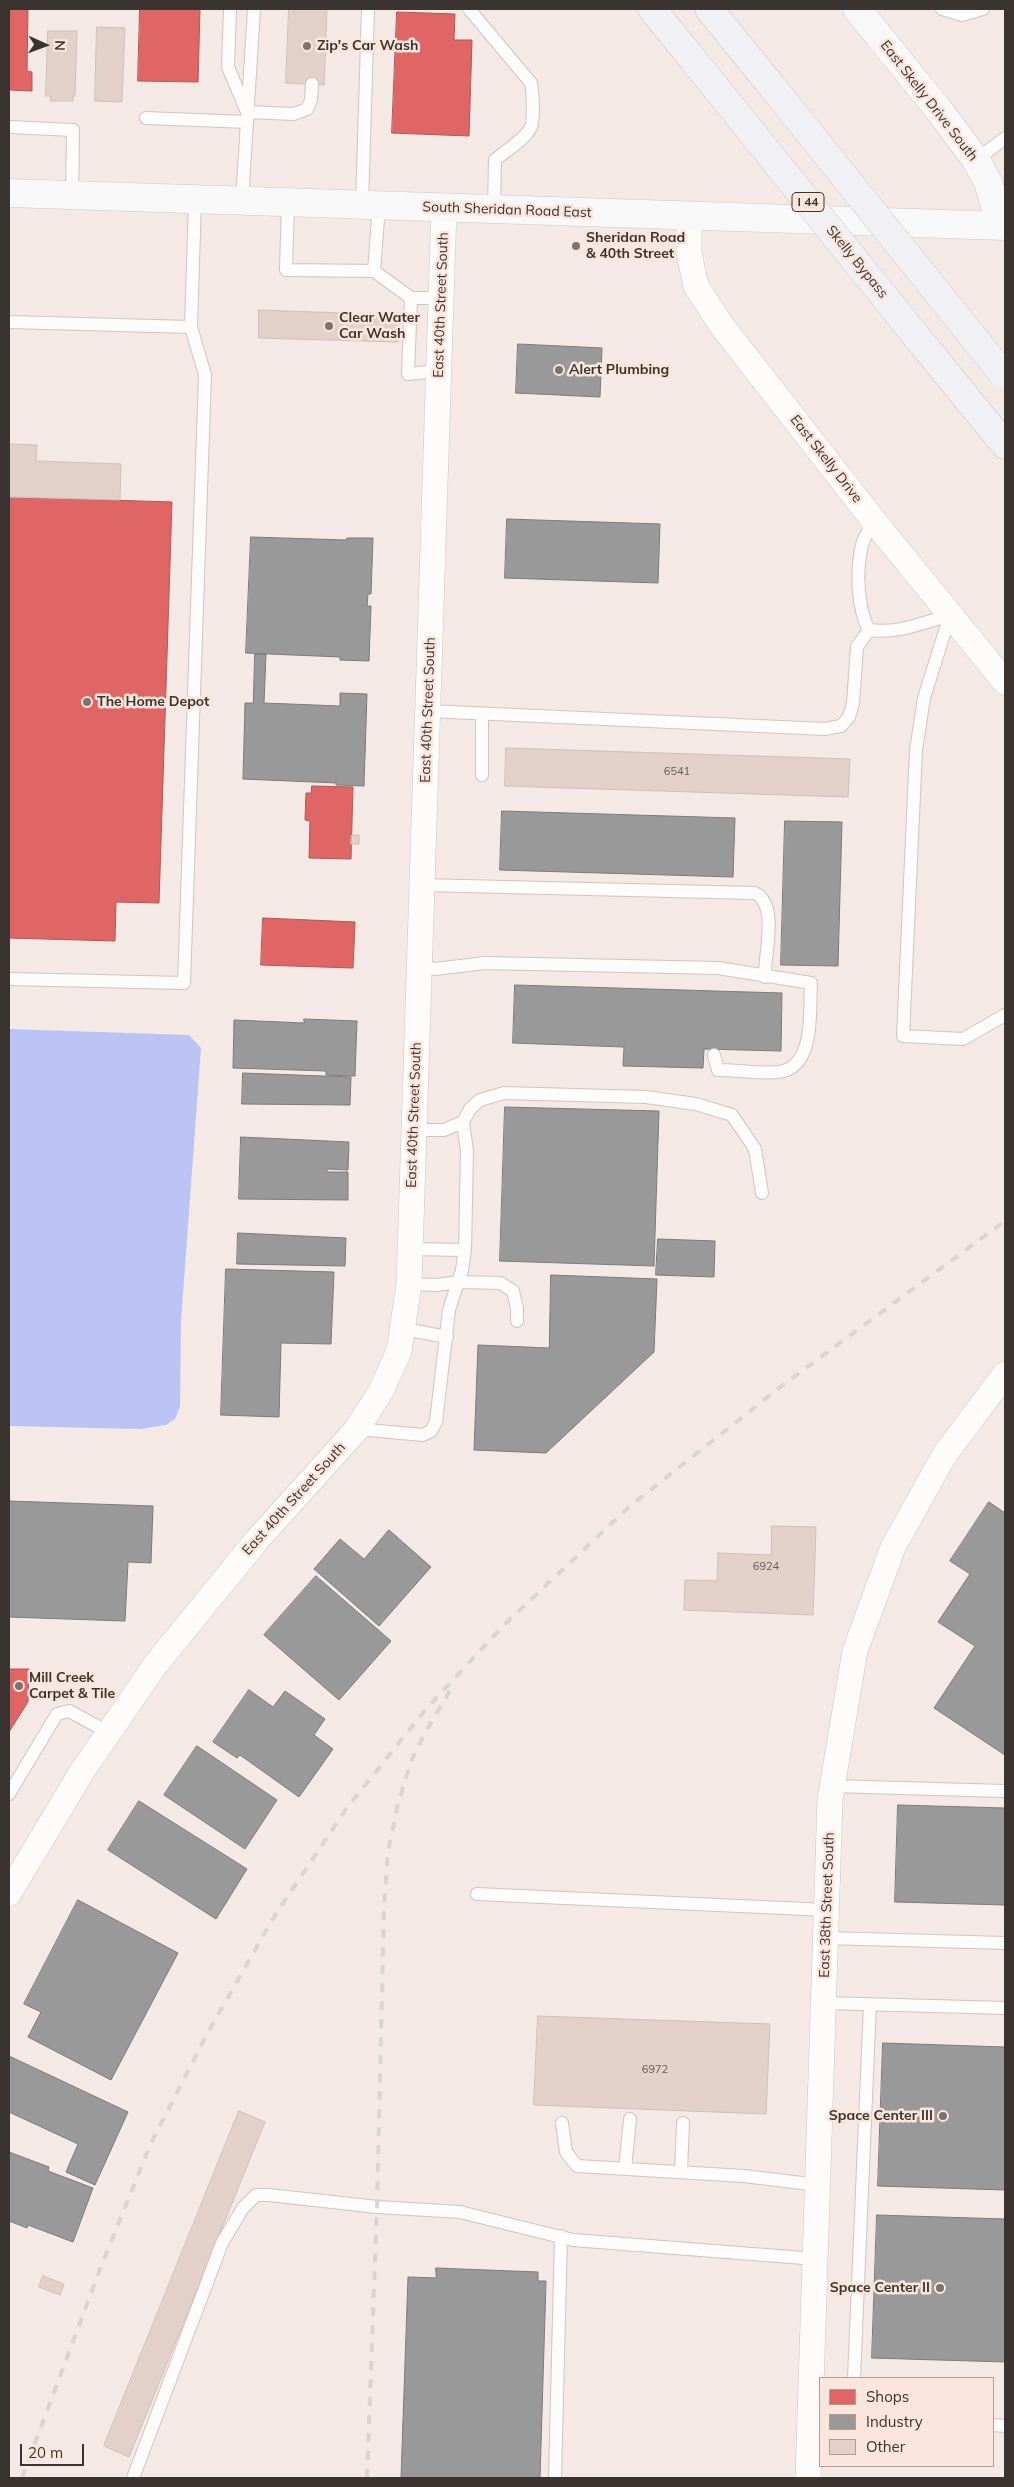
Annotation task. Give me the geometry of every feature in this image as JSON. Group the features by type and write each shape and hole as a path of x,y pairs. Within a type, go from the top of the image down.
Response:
{"highway":[{"name":"Skelly Bypass","path":"652,9 1005,446"},
{"path":"709,9 1004,375"}],"main road":[{"name":"East Skelly Drive South","path":"864,11 976,160 988,182 1003,226"},
{"name":"South Sheridan Road East","path":"9,193 1003,226"}],"street":[{"name":"East 40th Street South","path":"9,1893 108,1732 156,1664 257,1540 357,1429 381,1391 399,1351 404,1329 409,1284 444,208"},
{"name":"East Skelly Drive","path":"689,216 689,253 696,286 722,326 874,521 1005,682"},
{"name":"East 38th Street South","path":"808,2478 815,2417 816,2259 832,1786 855,1651 893,1547 945,1454 1005,1374"}],"lane":[{"path":"230,9 228,67 247,117"},
{"path":"242,201 254,9"},
{"path":"368,9 370,205 374,271"},
{"path":"469,9 531,83 533,92 531,127 524,136 495,160 494,209"},
{"path":"942,9 962,15 983,9"},
{"path":"146,118 247,117 294,114 307,109 311,100 312,84"},
{"path":"9,127 73,130 72,196"},
{"path":"976,160 1005,138"},
{"path":"9,979 184,983 205,375 191,327 196,199"},
{"path":"288,202 286,270 374,271 411,298 441,298"},
{"path":"411,298 408,374 438,371"},
{"path":"9,322 191,327"},
{"path":"868,630 864,622 861,603 859,563 862,544 874,521"},
{"path":"868,630 884,632 902,630 950,615"},
{"path":"950,615 924,698 916,750 903,1036 963,1039 1005,1016"},
{"path":"428,711 825,730 841,726 849,717 853,703 857,646 868,630"},
{"path":"482,714 482,775"},
{"path":"422,885 755,892 763,896 768,906 769,938 764,960 765,978"},
{"path":"419,965 435,969 485,962 718,968 765,978 810,983 807,1048 797,1065 780,1072 718,1070 714,1055"},
{"path":"357,1429 423,1435 431,1431 436,1422 449,1310 465,1250 467,1151 463,1122 470,1109 480,1100 504,1093 646,1098 696,1104 732,1115 755,1149 762,1193"},
{"path":"414,1130 444,1130 463,1122"},
{"path":"410,1249 465,1250"},
{"path":"409,1284 500,1283 513,1291 517,1308 516,1321"},
{"path":"404,1329 447,1337"},
{"path":"9,1794 57,1714 69,1712 108,1732"},
{"path":"832,1786 1005,1791"},
{"path":"477,1894 827,1910"},
{"path":"826,1938 1005,1943"},
{"path":"824,2003 1005,2008"},
{"path":"854,2377 870,2004"},
{"path":"625,2169 630,2119"},
{"path":"562,2123 566,2152 577,2166 744,2176 818,2185"},
{"path":"681,2172 683,2123"},
{"path":"133,2478 222,2243 243,2208 256,2195 269,2194 377,2206 460,2212 573,2240 816,2259"},
{"path":"555,2478 561,2236"}],"water":[{"path":"9,1029 189,1035 201,1048 181,1321 180,1407 175,1419 166,1425 141,1429 9,1426"}],"building: Shops":[{"path":"9,9 28,9 27,71 32,72 32,91 9,90"},
{"path":"140,9 200,9 198,82 138,81"},
{"path":"397,12 455,14 454,40 472,40 469,136 392,133"},
{"name":"The Home Depot","path":"9,497 172,502 159,903 116,902 115,941 9,938"},
{"path":"312,786 353,787 351,859 309,858 310,821 305,820 306,793 311,793"},
{"path":"263,918 355,922 353,968 261,965"},
{"name":"Mill Creek Carpet & Tile","path":"9,1669 29,1669 28,1702 9,1732"}],"building: Industry":[{"name":"Alert Plumbing","path":"518,344 602,348 600,397 516,393"},
{"path":"507,519 660,524 658,583 505,578"},
{"path":"251,537 346,540 347,538 373,538 371,594 368,594 367,606 371,606 369,661 340,660 340,657 246,653"},
{"path":"255,654 266,654 264,703 340,706 340,693 367,694 364,786 243,779 245,703 253,703"},
{"path":"502,811 735,818 733,877 500,870"},
{"path":"785,821 842,822 838,966 781,965"},
{"path":"515,985 782,993 781,1051 704,1049 703,1068 623,1066 624,1047 513,1043"},
{"path":"304,1019 357,1021 355,1076 326,1075 326,1071 233,1068 234,1020 304,1023"},
{"path":"243,1073 351,1077 350,1105 242,1104"},
{"path":"505,1107 659,1111 654,1266 500,1261"},
{"path":"241,1137 349,1142 348,1170 327,1169 327,1172 348,1172 348,1200 239,1199"},
{"path":"238,1233 346,1238 345,1266 237,1264"},
{"path":"658,1239 715,1241 714,1277 656,1275"},
{"path":"226,1269 334,1272 331,1344 281,1343 279,1417 221,1415"},
{"path":"551,1275 657,1279 654,1352 546,1453 474,1450 478,1345 549,1348"},
{"path":"9,1501 153,1506 151,1563 128,1562 125,1621 9,1617"},
{"path":"989,1502 1005,1513 1005,1755 934,1708 975,1646 938,1622 970,1574 950,1561"},
{"path":"389,1530 431,1567 379,1626 314,1569 340,1539 364,1559"},
{"path":"316,1576 391,1641 339,1700 264,1635"},
{"path":"249,1690 273,1707 285,1691 325,1719 314,1735 333,1749 299,1797 240,1755 237,1758 213,1742"},
{"path":"197,1746 277,1800 245,1849 164,1795"},
{"path":"139,1801 247,1869 216,1919 108,1850"},
{"path":"898,1805 1005,1808 1005,1905 895,1902"},
{"path":"78,1900 178,1953 111,2080 28,2037 41,2012 24,2004"},
{"name":"Space Center III","path":"883,2043 1005,2047 1005,2190 878,2186"},
{"path":"9,2056 128,2112 95,2185 66,2172 78,2144 9,2112"},
{"path":"9,2152 49,2167 48,2171 93,2188 73,2242 28,2225 27,2228 9,2221"},
{"name":"Space Center II","path":"877,2215 1005,2219 1005,2362 872,2358"},
{"path":"436,2268 538,2272 538,2281 546,2281 540,2478 401,2478 408,2277 436,2278"}],"building: Other":[{"name":"Zip's Car Wash","path":"289,9 327,9 324,85 286,83"},
{"path":"97,27 125,28 122,102 95,101"},
{"path":"48,31 77,31 75,96 73,96 73,101 50,101 51,96 46,96"},
{"name":"Clear Water Car Wash","path":"259,310 399,315 398,342 259,338"},
{"path":"9,444 37,445 36,461 121,464 120,500 9,497"},
{"path":"506,748 850,759 848,797 505,786"},
{"path":"352,835 359,835 359,844 351,844"},
{"path":"772,1526 816,1527 813,1615 684,1610 685,1580 717,1581 718,1553 771,1555"},
{"path":"538,2016 770,2024 766,2114 534,2105"},
{"path":"239,2111 265,2122 129,2457 104,2446"},
{"path":"43,2276 64,2284 60,2295 39,2287"}],"railway":[{"path":"22,2478 100,2269 151,2143 206,2036 272,1920 346,1809 426,1709 504,1625 629,1507 783,1385 1005,1221"},
{"path":"367,2478 377,2207 384,1908 388,1852 398,1804 411,1761 450,1691"}],"place":[{"name":"Zip's Car Wash","path":"307,46"},
{"name":"Sheridan Road & 40th Street","path":"576,246"},
{"name":"Clear Water Car Wash","path":"329,326"},
{"name":"Alert Plumbing","path":"559,370"},
{"name":"The Home Depot","path":"87,702"},
{"name":"Mill Creek Carpet & Tile","path":"19,1686"},
{"name":"Space Center III","path":"943,2116"},
{"name":"Space Center II","path":"940,2288"}]}
